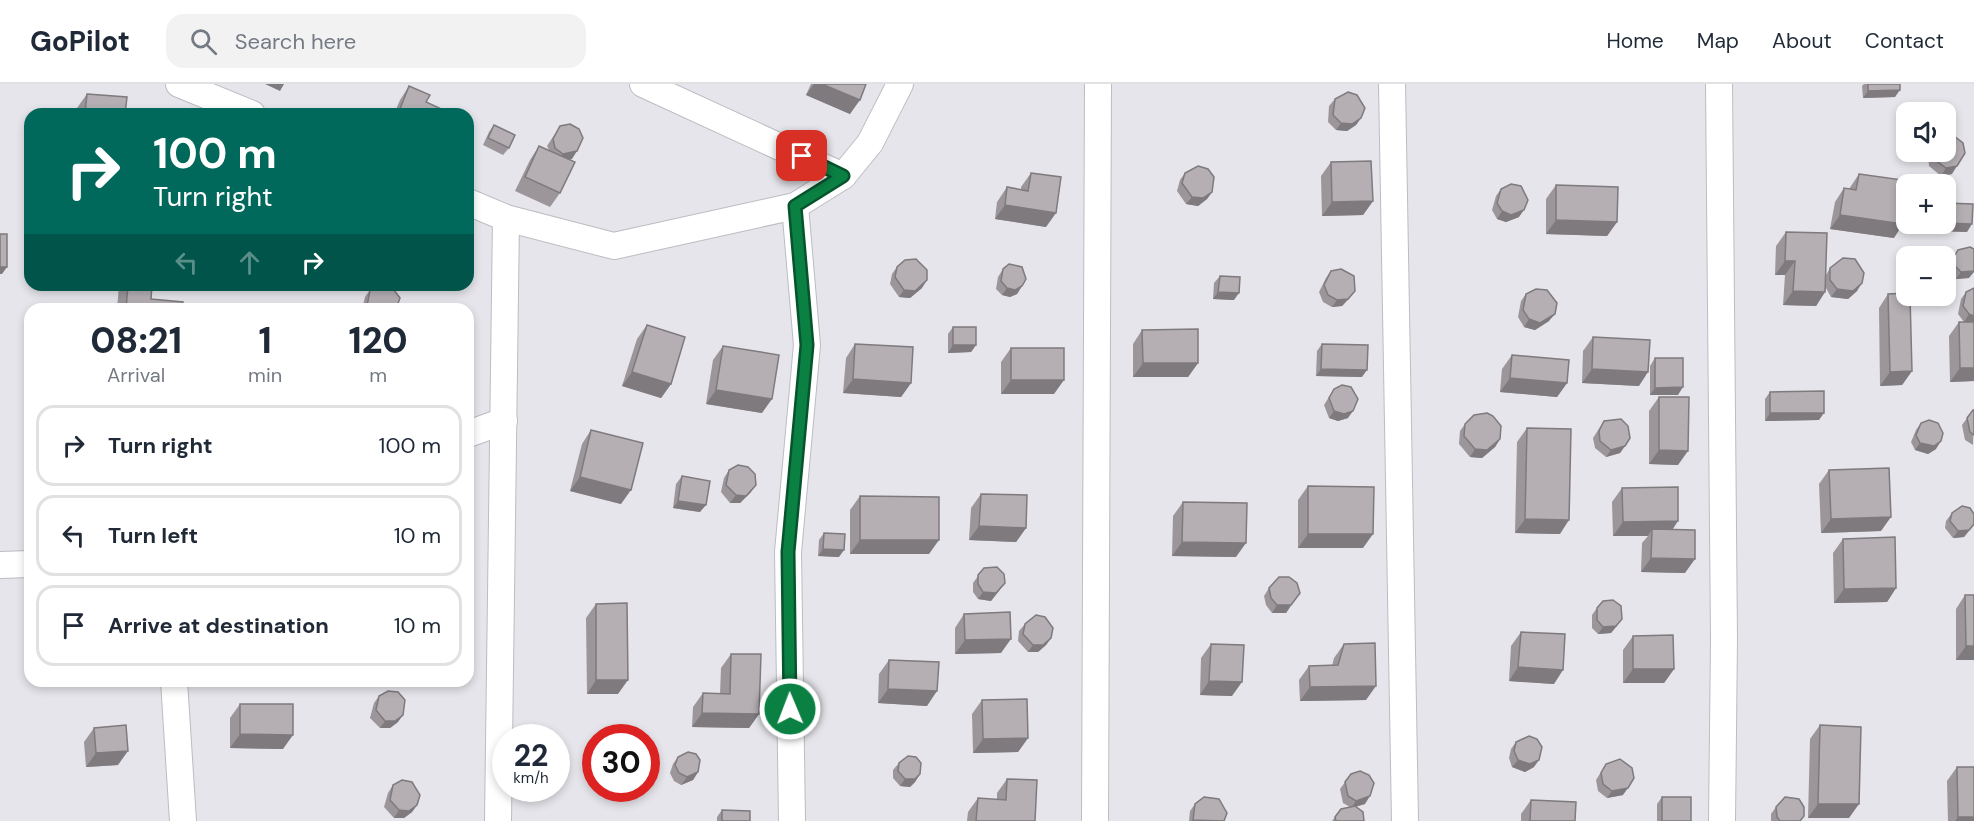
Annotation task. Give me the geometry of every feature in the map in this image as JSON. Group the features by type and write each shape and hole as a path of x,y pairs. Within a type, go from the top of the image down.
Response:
{"street":[{"path":"179,84 237,108"},
{"path":"643,84 843,176"},
{"path":"474,205 506,218 614,246 795,206 843,176 870,143 900,84"},
{"path":"1095,821 1098,84"},
{"path":"1392,84 1405,821"},
{"path":"1719,84 1724,639 1722,821"},
{"path":"792,821 788,552 807,345 795,206"},
{"path":"498,821 506,218"},
{"path":"474,432 504,421"},
{"path":"0,565 24,564"},
{"path":"174,687 183,821"}],"building":[{"path":"822,84 866,84 860,100"},
{"path":"1868,84 1900,84 1900,90 1868,91"},
{"path":"409,86 430,95 426,102 439,108 400,108"},
{"path":"1348,92 1357,95 1365,108 1361,118 1352,124 1341,123 1333,115 1335,99"},
{"path":"87,94 127,97 126,108 86,108"},
{"path":"570,124 579,129 583,138 577,151 563,154 555,148 553,139 560,126"},
{"path":"494,125 515,135 509,148 488,138"},
{"path":"1956,138 1963,143 1965,153 1957,166 1946,168 1938,162 1956,162"},
{"path":"539,146 575,162 560,193 525,177"},
{"path":"1371,161 1373,201 1332,202 1331,162"},
{"path":"1198,166 1208,169 1214,177 1212,192 1203,198 1192,197 1182,183 1185,173"},
{"path":"1031,173 1061,177 1056,213 1005,205 1007,187 1028,191"},
{"path":"1859,174 1896,179 1896,223 1840,215 1844,188 1856,190"},
{"path":"1511,184 1521,186 1528,200 1524,210 1511,215 1502,211 1497,203 1501,189"},
{"path":"1556,185 1618,187 1617,222 1556,220"},
{"path":"1956,203 1973,204 1972,224 1956,223"},
{"path":"1786,232 1827,233 1825,292 1793,291 1795,261 1785,261"},
{"path":"0,234 7,234 7,267 0,267"},
{"path":"1970,247 1974,249 1974,271 1961,272 1956,267 1958,250"},
{"path":"1843,258 1855,259 1864,273 1862,283 1853,291 1837,289 1830,280 1830,268"},
{"path":"916,259 927,270 927,280 915,291 904,290 895,277 897,267 905,260"},
{"path":"1009,264 1022,267 1026,279 1022,286 1015,290 1007,288 1001,281 1003,269"},
{"path":"1341,269 1354,276 1355,291 1348,299 1337,300 1328,295 1324,285 1331,271"},
{"path":"1220,276 1240,277 1239,293 1218,292"},
{"path":"1974,288 1974,316 1969,314 1963,306 1966,292"},
{"path":"1536,289 1547,290 1557,303 1555,314 1540,323 1529,319 1523,310 1526,294"},
{"path":"128,291 152,291 151,299 183,302 183,303 126,303"},
{"path":"370,291 395,291 400,298 398,303 368,303"},
{"path":"1888,294 1896,294 1896,306 1910,306 1912,371 1890,372"},
{"path":"1959,322 1974,322 1974,368 1960,368"},
{"path":"647,325 685,337 671,384 632,372"},
{"path":"953,327 976,327 976,345 953,345"},
{"path":"1198,329 1198,363 1143,363 1142,330"},
{"path":"1593,337 1650,340 1648,372 1592,369"},
{"path":"855,344 913,347 911,383 853,379"},
{"path":"1322,344 1368,345 1367,370 1321,369"},
{"path":"723,346 779,355 772,399 716,390"},
{"path":"1011,348 1064,348 1064,380 1011,380"},
{"path":"1512,355 1569,360 1567,383 1510,378"},
{"path":"1655,358 1683,358 1683,387 1655,388"},
{"path":"1342,385 1351,387 1358,399 1353,411 1344,414 1334,411 1329,398 1334,389"},
{"path":"1824,391 1824,413 1770,413 1770,392"},
{"path":"1659,397 1689,397 1688,451 1659,450"},
{"path":"1973,410 1974,435 1970,432 1967,418"},
{"path":"1487,413 1493,416 1501,426 1500,439 1487,450 1475,449 1464,436 1465,424 1474,415"},
{"path":"1621,419 1628,426 1630,438 1625,446 1611,450 1600,441 1599,431 1604,421"},
{"path":"1929,420 1938,423 1943,433 1941,441 1934,446 1920,443 1916,435 1921,423"},
{"path":"1527,428 1571,429 1569,520 1525,519"},
{"path":"591,430 643,443 631,490 580,477"},
{"path":"738,465 748,467 755,474 756,485 746,496 736,495 726,485 729,470"},
{"path":"1889,468 1891,517 1831,519 1829,470"},
{"path":"682,476 710,481 706,505 678,501"},
{"path":"1308,486 1374,487 1373,534 1308,534"},
{"path":"1678,487 1678,521 1623,522 1622,488"},
{"path":"981,494 1027,495 1026,528 979,526"},
{"path":"860,496 939,497 939,540 860,540"},
{"path":"1183,502 1247,503 1246,543 1182,542"},
{"path":"1962,506 1970,508 1974,514 1974,524 1969,530 1958,531 1950,521 1952,513"},
{"path":"1652,529 1695,530 1695,559 1651,558"},
{"path":"824,533 845,534 844,550 823,549"},
{"path":"1895,537 1896,588 1844,589 1843,539"},
{"path":"997,567 1004,574 1005,583 996,593 983,592 978,584 978,575 984,568"},
{"path":"1279,577 1289,577 1297,583 1300,593 1291,605 1277,605 1271,598 1269,588"},
{"path":"1965,595 1974,595 1974,646 1966,646"},
{"path":"1613,600 1621,606 1622,619 1616,626 1603,627 1597,620 1597,608 1603,601"},
{"path":"627,603 628,680 596,680 596,604"},
{"path":"1010,612 1011,639 965,640 964,614"},
{"path":"1036,615 1045,617 1053,628 1051,638 1043,645 1033,645 1023,634 1025,624"},
{"path":"1521,632 1565,634 1563,670 1518,667"},
{"path":"1673,635 1674,669 1633,669 1633,636"},
{"path":"1375,643 1376,686 1310,687 1309,666 1338,665 1344,644"},
{"path":"1211,644 1244,645 1242,682 1209,681"},
{"path":"731,654 761,654 759,714 702,713 703,693 730,694"},
{"path":"889,660 939,662 937,691 888,689"},
{"path":"388,691 398,692 405,700 403,715 395,721 385,721 376,710 379,696"},
{"path":"1027,699 1028,738 983,739 982,700"},
{"path":"240,704 293,704 293,735 240,734"},
{"path":"126,725 128,751 96,753 94,728"},
{"path":"1820,725 1861,727 1859,804 1818,804"},
{"path":"1529,736 1537,739 1542,747 1539,760 1530,764 1518,760 1514,751 1516,742"},
{"path":"688,752 696,754 700,760 698,772 687,777 679,773 675,765 678,757"},
{"path":"908,756 916,757 921,763 920,774 915,779 905,779 898,771 899,763"},
{"path":"1620,759 1632,768 1634,778 1628,788 1612,791 1603,784 1601,773 1606,764"},
{"path":"1957,767 1974,767 1974,817 1958,817"},
{"path":"1360,771 1369,775 1374,783 1370,796 1356,801 1348,796 1345,782 1351,774"},
{"path":"1007,779 1037,780 1035,821 976,821 978,798 1006,800"},
{"path":"402,780 412,782 420,795 417,805 409,811 399,810 390,800 393,785"},
{"path":"1204,797 1219,799 1227,813 1224,821 1193,820 1195,804"},
{"path":"1662,797 1691,797 1691,821 1662,821"},
{"path":"1785,797 1799,799 1804,807 1804,816 1800,821 1780,821 1777,817 1776,807"},
{"path":"1531,800 1576,802 1575,821 1530,821"},
{"path":"1355,806 1363,812 1364,821 1336,821 1335,817 1341,809"},
{"path":"722,810 750,811 750,821 722,821"}],"route":[{"path":"790,709 788,552 807,345 795,206 843,176 802,156"}]}
